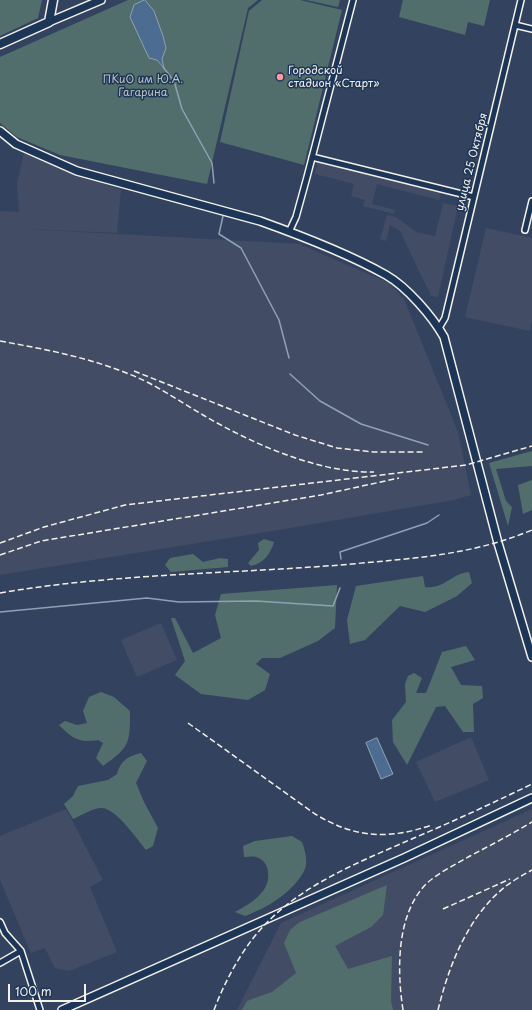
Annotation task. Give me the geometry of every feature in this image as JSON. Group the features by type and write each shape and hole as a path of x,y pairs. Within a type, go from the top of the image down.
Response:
{"main road":[{"path":"0,44 49,22 53,0"}],"street":[{"path":"49,22 101,0"},
{"path":"289,232 296,217 353,0"},
{"name":"улица 25 Октября","path":"439,328 445,318 521,0"},
{"path":"515,25 532,29"},
{"path":"0,131 16,144 77,171 245,217 289,232 387,275 405,289 439,328 444,337 498,543 532,657"},
{"path":"312,157 474,197"},
{"path":"525,230 532,201"},
{"path":"62,1010 404,858 532,798"},
{"path":"0,922 5,933 21,951 40,1010"},
{"path":"0,963 21,951"}],"shaded area":[{"path":"145,0 154,11 163,36 166,48 162,59 164,68 157,60 149,58 130,17 134,5"},
{"path":"24,153 121,190 117,233 8,228 299,244 389,283 404,299 458,432 471,495 454,500 278,530 0,575 0,211 19,212 17,183"},
{"path":"318,160 441,192 439,200 377,184 372,204 395,210 394,214 363,206 365,200 351,196 354,184 315,174"},
{"path":"443,203 458,206 438,297 431,296 400,231 390,225 386,241 380,239 387,215 396,217 416,232 435,236"},
{"path":"486,228 532,238 532,320 530,331 465,317"},
{"path":"161,623 177,660 137,677 121,640"},
{"path":"471,737 489,780 435,802 416,762"},
{"path":"377,738 393,774 381,779 366,743"},
{"path":"66,809 103,880 90,887 117,952 69,971 55,968 45,948 31,953 0,880 0,836"},
{"path":"532,809 532,1010 237,1010 281,923"}],"green space":[{"path":"0,0 42,0 38,18 0,36"},
{"name":"ПКиО им Ю.А. Гагарина","path":"128,0 258,0 248,8 207,184 60,155 17,137 0,123 0,57"},
{"name":"Городской стадион «Старт»","path":"262,0 300,0 342,10 304,165 220,142 249,11"},
{"path":"306,0 340,0 338,7"},
{"path":"403,0 490,0 484,26 468,22 465,35 399,17"},
{"path":"532,451 532,466 496,469 506,501 512,507 508,526 489,463"},
{"path":"532,480 532,510 523,514 518,485"},
{"path":"264,539 274,542 271,550 263,560 251,566 248,563 259,550 258,543"},
{"path":"193,554 203,562 220,558 228,559 228,567 171,572 165,565 170,558"},
{"path":"469,572 472,583 457,596 425,612 400,606 365,640 350,644 347,620 356,586 423,576 425,587 432,587 443,584 457,575"},
{"path":"337,585 335,628 318,641 280,658 262,658 256,664 270,674 265,690 248,700 201,694 175,675 185,661 171,618 175,618 193,653 221,638 215,615 221,594"},
{"path":"466,646 475,660 451,667 461,685 482,686 483,698 473,704 474,732 463,732 445,706 436,707 407,765 393,742 392,720 406,702 405,684 408,676 414,673 422,678 416,693 426,693 442,652"},
{"path":"101,692 114,697 130,711 130,730 127,743 119,754 103,766 96,758 103,743 98,740 86,741 72,737 59,725 65,721 77,725 87,723 83,711 89,697"},
{"path":"141,753 147,761 136,783 158,828 153,846 146,850 120,819 108,810 99,808 73,819 64,804 73,796 78,786 108,780 117,774 122,762"},
{"path":"292,836 302,842 305,852 306,866 300,877 280,898 253,913 245,916 235,912 260,895 266,887 268,877 265,863 256,857 244,857 243,846 255,841"},
{"path":"387,885 383,915 371,927 335,946 348,969 392,956 391,1001 393,1010 242,1010 247,1001 272,992 296,973 284,943 290,930 300,922"}],"waterway":[{"path":"163,67 174,81 182,109 212,163 214,183"},
{"path":"223,216 219,234 241,248 279,320 289,358"},
{"path":"290,374 320,401 361,424 428,445"},
{"path":"341,559 340,552 427,523 439,515"},
{"path":"0,612 147,598 179,602 256,601 333,606 340,588"}],"railway":[{"path":"0,341 49,350 81,358 129,374 158,388 222,426 263,446 285,454 308,462 330,467 352,471 374,472"},
{"path":"134,371 295,435 337,448 373,452 423,452"},
{"path":"0,543 44,527 125,505 466,465 532,446"},
{"path":"0,555 41,541 321,495 399,478"},
{"path":"0,593 87,581 352,564 421,557 488,545 532,530"},
{"path":"188,723 315,814 344,828 358,832 386,834 416,830 432,825"},
{"path":"214,1010 221,992 240,957 267,922 285,906 325,879 347,868 532,784"},
{"path":"403,1010 400,978 401,944 409,911 416,897 426,884 442,872 532,822"},
{"path":"438,1010 454,959 462,942 481,912 506,886 532,870"},
{"path":"443,909 510,879"}],"place":[{"name":"Городской стадион «Старт»","path":"280,77"}]}
